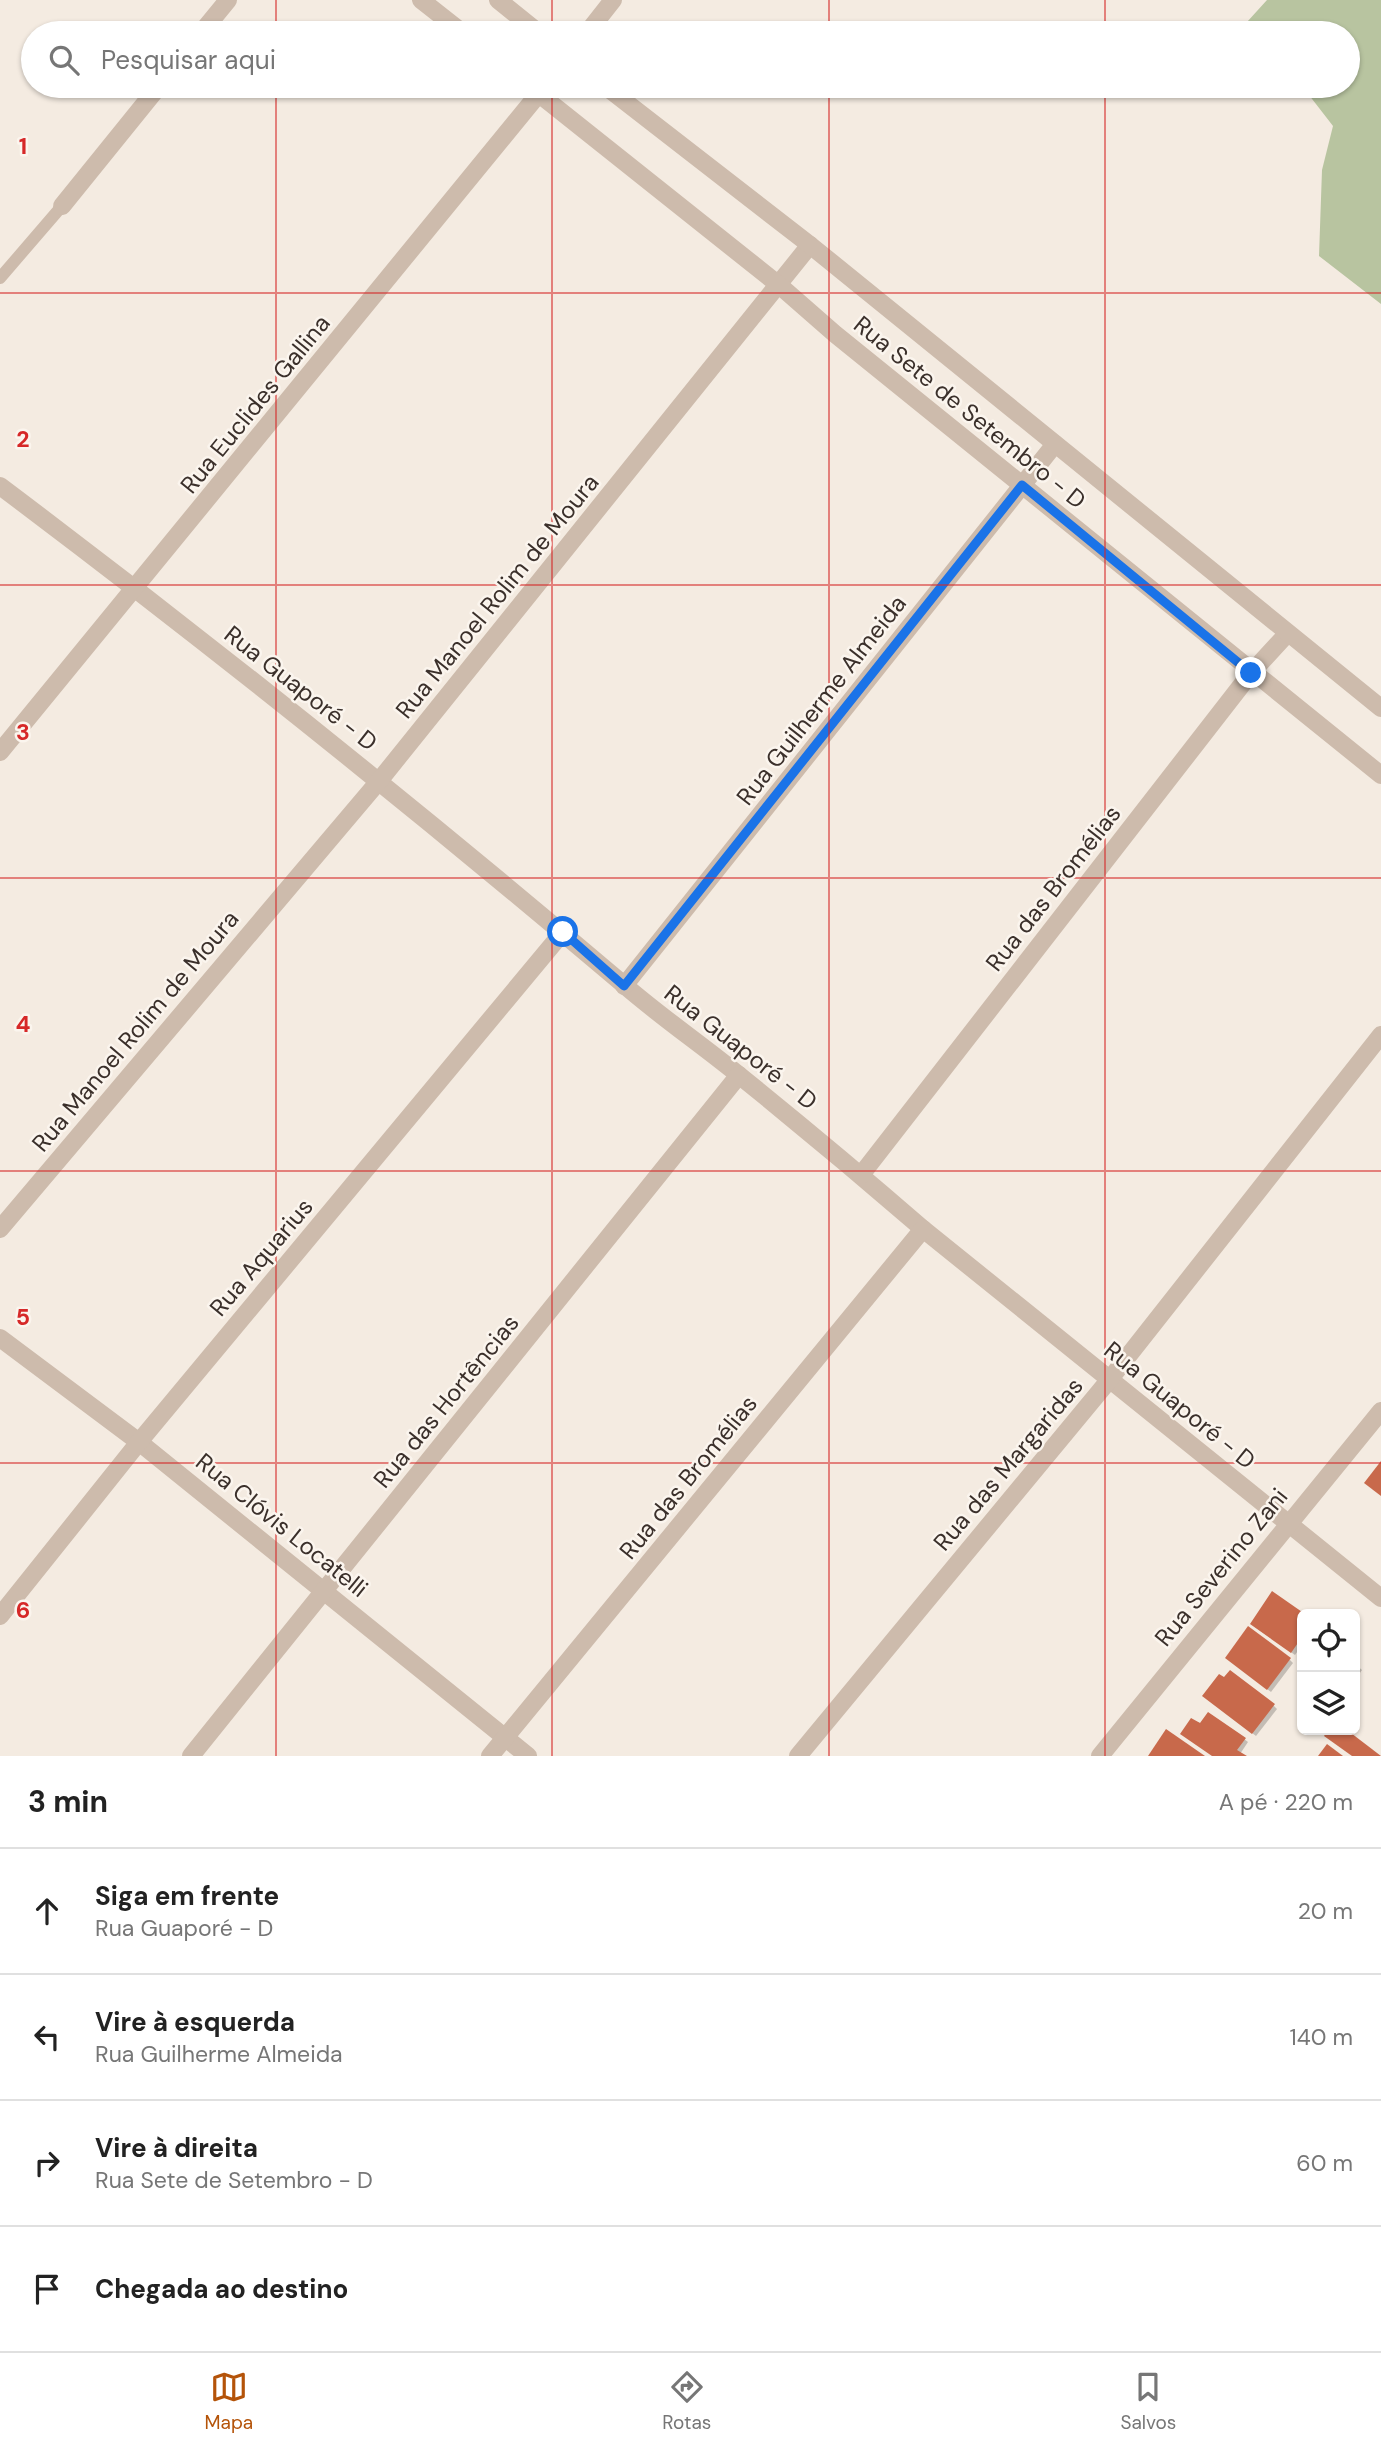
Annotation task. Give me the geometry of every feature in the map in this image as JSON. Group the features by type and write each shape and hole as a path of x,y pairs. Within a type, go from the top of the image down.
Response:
{"street":[{"path":"211,21 228,0"},
{"path":"421,0 448,21"},
{"path":"498,0 524,21"},
{"path":"596,21 613,0"},
{"path":"62,205 149,98"},
{"name":"Rua Euclides Gallina","path":"0,752 136,589 530,98"},
{"name":"Rua Sete de Setembro - D","path":"550,98 835,334 1251,673 1381,775"},
{"name":"Rua Sete de Setembro - D","path":"620,98 810,245 1381,708"},
{"name":"Rua Manoel Rolim de Moura","path":"0,1229 379,781 810,245"},
{"name":"Rua Guilherme Almeida","path":"624,986 1055,444"},
{"name":"Rua Guaporé - D","path":"0,486 136,589 379,781 563,932 624,986 739,1075 923,1229 1381,1598"},
{"name":"Rua das Bromélias","path":"861,1175 1251,673 1287,634"},
{"name":"Rua Aquarius","path":"0,1616 139,1442 563,932"},
{"name":"Rua das Margaridas","path":"798,1756 1110,1379 1381,1035"},
{"name":"Rua das Hortências","path":"191,1756 739,1075"},
{"name":"Rua das Bromélias","path":"490,1756 923,1229"},
{"name":"Rua Clóvis Locatelli","path":"0,1338 139,1442 528,1756"},
{"name":"Rua Severino Zani","path":"1100,1756 1381,1411"}],"lane":[{"path":"0,278 62,205"}],"green space":[{"path":"1267,0 1381,0 1381,304 1319,256 1322,170 1333,126 1311,98 1360,98 1360,21 1248,21"}],"building":[{"path":"1381,1461 1381,1496 1364,1483"},
{"path":"1272,1591 1298,1609 1297,1644 1291,1653 1250,1624"},
{"path":"1248,1626 1291,1658 1267,1690 1225,1658"},
{"path":"1230,1670 1275,1704 1252,1734 1202,1696 1219,1674 1224,1677"},
{"path":"1208,1712 1246,1738 1237,1750 1247,1756 1212,1756 1180,1734 1191,1718 1200,1723"},
{"path":"1166,1729 1205,1756 1148,1756"},
{"path":"1354,1735 1381,1756 1352,1756 1324,1736"},
{"path":"1327,1744 1343,1756 1318,1756"}],"route":[{"path":"563,932 624,986 1022,485 1251,673"}]}
